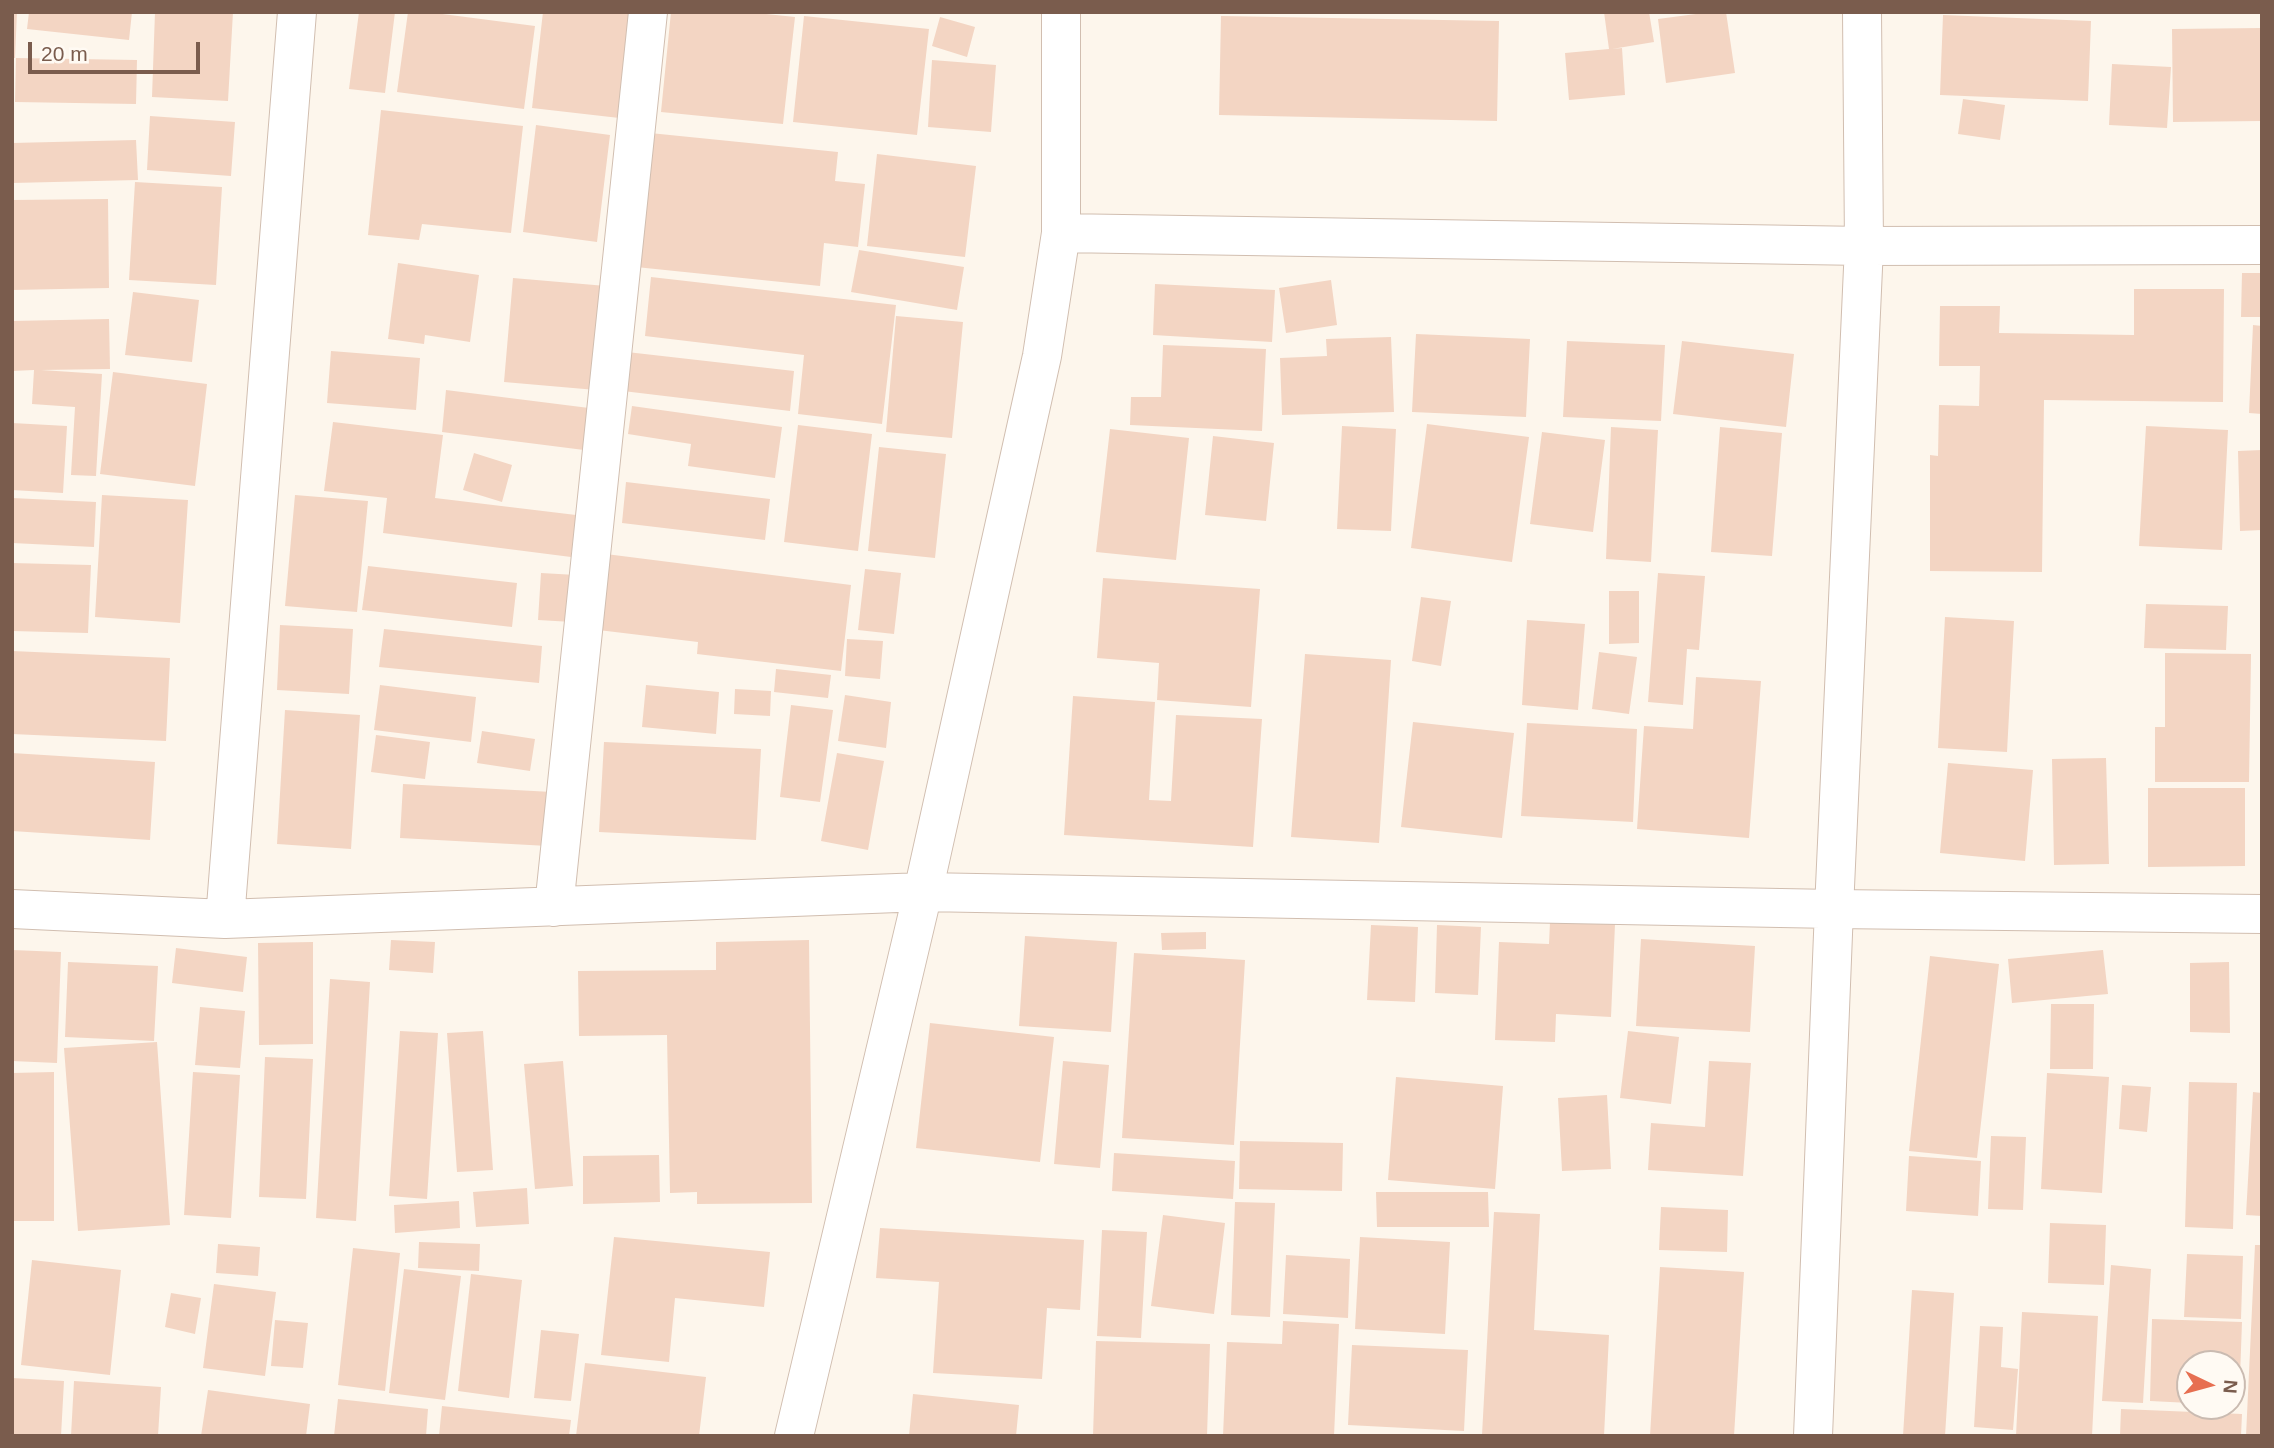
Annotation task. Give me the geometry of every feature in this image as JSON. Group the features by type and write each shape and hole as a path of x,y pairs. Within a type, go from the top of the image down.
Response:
{"street":[{"path":"225,919 297,12"},
{"path":"554,907 648,12"},
{"path":"794,1436 923,892 1042,356 1061,233 1061,12"},
{"path":"1813,1436 1864,246 1862,12"},
{"path":"1061,233 1864,246 2262,245"},
{"path":"12,909 225,919 923,892 2262,914"}],"building":[{"path":"12,12 17,12 15,58 12,58"},
{"path":"29,12 132,12 129,40 27,29"},
{"path":"155,12 233,12 228,101 152,97"},
{"path":"359,12 395,12 385,93 349,89"},
{"path":"408,12 535,26 524,109 397,92"},
{"path":"543,12 641,12 628,119 532,108"},
{"path":"671,12 747,12 795,17 783,124 661,112"},
{"path":"1604,12 1649,12 1654,42 1612,49 1622,48 1625,95 1569,100 1565,53 1609,49"},
{"path":"1726,12 1735,73 1666,83 1658,19"},
{"path":"1943,15 2091,21 2088,101 1940,95"},
{"path":"804,16 929,29 917,135 793,122"},
{"path":"1221,16 1499,21 1497,121 1219,115"},
{"path":"940,17 975,27 967,57 932,46"},
{"path":"2262,28 2262,121 2173,122 2172,29"},
{"path":"16,58 137,60 136,104 15,102"},
{"path":"932,60 996,65 991,132 928,127"},
{"path":"2112,64 2171,67 2167,128 2109,125"},
{"path":"1963,99 2005,105 2000,140 1958,134"},
{"path":"381,110 523,126 511,233 422,224 419,240 368,235"},
{"path":"150,116 235,122 231,176 147,170"},
{"path":"536,125 610,135 597,242 523,232"},
{"path":"650,133 838,152 835,181 865,184 858,247 824,243 820,286 636,267"},
{"path":"136,140 138,180 12,183 12,143"},
{"path":"877,154 976,166 965,257 867,246"},
{"path":"135,182 222,187 216,285 129,280"},
{"path":"108,199 109,288 12,290 12,200"},
{"path":"859,250 964,267 957,310 851,292"},
{"path":"398,263 479,275 470,342 425,335 424,344 388,339"},
{"path":"2242,273 2262,273 2262,317 2241,317"},
{"path":"651,277 896,305 882,424 798,414 804,355 645,336"},
{"path":"513,278 606,286 596,390 504,382"},
{"path":"1331,280 1337,325 1286,333 1279,288"},
{"path":"1155,284 1275,290 1272,342 1153,335"},
{"path":"2134,289 2224,289 2223,402 2044,400 2042,572 1930,571 1930,455 1938,456 1939,405 1979,406 1980,366 1939,366 1940,306 2000,306 1999,333 2134,335"},
{"path":"133,292 199,300 192,362 125,355"},
{"path":"896,316 963,322 952,438 886,432"},
{"path":"109,319 110,369 41,370 102,374 96,476 71,475 75,407 32,404 34,370 12,371 12,321"},
{"path":"2253,325 2262,326 2262,414 2249,413"},
{"path":"1416,334 1530,339 1526,417 1412,412"},
{"path":"1391,337 1394,412 1282,415 1280,358 1327,356 1326,339"},
{"path":"1567,341 1665,345 1661,421 1563,417"},
{"path":"1682,341 1794,354 1786,427 1673,414"},
{"path":"1163,345 1266,349 1262,431 1130,425 1131,397 1161,397"},
{"path":"331,351 420,358 416,410 327,403"},
{"path":"627,352 794,371 790,411 623,391"},
{"path":"113,372 207,384 195,486 100,474"},
{"path":"446,390 589,408 584,450 442,432"},
{"path":"632,406 782,427 775,478 688,466 691,444 628,434"},
{"path":"333,422 443,435 435,498 576,515 571,557 383,533 387,498 324,491"},
{"path":"12,423 67,426 63,493 12,490"},
{"path":"1427,424 1529,437 1512,562 1411,548"},
{"path":"798,425 872,434 858,551 784,542"},
{"path":"1342,426 1396,429 1391,531 1337,529"},
{"path":"2146,426 2228,430 2222,550 2139,546"},
{"path":"1611,427 1658,430 1651,562 1606,559"},
{"path":"1720,427 1782,433 1772,556 1711,552"},
{"path":"1110,429 1189,438 1176,560 1096,552"},
{"path":"1542,432 1605,440 1593,532 1530,524"},
{"path":"1213,436 1274,443 1266,521 1205,515"},
{"path":"879,447 946,454 935,558 868,551"},
{"path":"2262,450 2262,530 2240,531 2238,451"},
{"path":"474,453 512,465 502,502 463,490"},
{"path":"626,482 770,499 765,540 622,523"},
{"path":"102,495 188,500 180,623 95,617"},
{"path":"295,495 368,501 357,612 285,606"},
{"path":"12,498 96,502 94,547 12,543"},
{"path":"598,553 851,585 841,671 697,654 698,642 590,629"},
{"path":"12,563 91,565 88,633 12,631"},
{"path":"368,566 517,583 512,627 362,610"},
{"path":"865,569 901,573 894,634 858,630"},
{"path":"541,573 576,575 572,622 538,620"},
{"path":"1658,573 1705,576 1699,650 1687,649 1683,705 1648,702"},
{"path":"1103,578 1260,589 1251,707 1157,700 1159,663 1097,658"},
{"path":"1609,591 1639,591 1639,643 1609,644"},
{"path":"1421,597 1451,601 1441,666 1412,661"},
{"path":"2146,604 2228,606 2226,650 2144,648"},
{"path":"1945,617 2014,621 2007,752 1938,748"},
{"path":"1527,620 1585,624 1578,710 1522,705"},
{"path":"280,625 353,629 349,694 277,690"},
{"path":"384,629 542,646 539,683 379,667"},
{"path":"847,639 883,641 880,679 845,676"},
{"path":"12,651 170,658 166,741 12,734"},
{"path":"1599,652 1637,657 1629,714 1592,709"},
{"path":"2165,653 2251,654 2249,782 2155,782 2155,727 2165,727"},
{"path":"1305,654 1391,660 1379,843 1291,837"},
{"path":"776,669 831,675 828,698 774,692"},
{"path":"1696,677 1761,681 1749,838 1637,829 1644,726 1693,729"},
{"path":"380,685 476,697 471,742 374,730"},
{"path":"646,685 719,692 716,734 642,727"},
{"path":"735,689 771,691 770,716 734,714"},
{"path":"845,695 891,702 886,748 838,741"},
{"path":"1073,696 1155,702 1149,800 1171,801 1176,715 1262,719 1253,847 1064,835"},
{"path":"791,705 833,710 820,802 780,797"},
{"path":"285,710 360,715 351,849 277,844"},
{"path":"1413,722 1514,733 1502,838 1401,827"},
{"path":"1527,723 1637,729 1633,822 1521,816"},
{"path":"482,731 535,739 530,771 477,763"},
{"path":"376,735 430,742 425,779 371,772"},
{"path":"604,742 761,749 756,840 599,832"},
{"path":"12,753 155,762 150,840 12,831"},
{"path":"837,753 884,761 868,850 821,841"},
{"path":"2106,758 2109,864 2054,865 2052,759"},
{"path":"1948,763 2033,770 2025,861 1940,853"},
{"path":"403,784 552,792 548,846 400,838"},
{"path":"2148,788 2245,788 2245,866 2148,867"},
{"path":"1550,922 1615,924 1611,1017 1556,1014 1555,1042 1495,1040 1499,942 1549,944"},
{"path":"1371,925 1418,927 1415,1002 1367,1000"},
{"path":"1437,925 1481,927 1478,995 1435,993"},
{"path":"1206,932 1206,949 1162,950 1161,933"},
{"path":"1025,936 1117,942 1111,1032 1019,1026"},
{"path":"1641,939 1755,946 1750,1032 1636,1026"},
{"path":"391,940 435,942 433,973 389,970"},
{"path":"809,940 812,1203 697,1204 697,1192 670,1193 667,1035 579,1036 578,971 716,970 716,942"},
{"path":"313,942 313,1044 259,1045 258,943"},
{"path":"176,948 247,957 243,992 172,983"},
{"path":"12,950 61,952 57,1063 12,1061"},
{"path":"2103,950 2108,994 2012,1003 2008,959"},
{"path":"1134,953 1245,960 1234,1145 1122,1138"},
{"path":"1930,956 1999,964 1977,1158 1909,1151"},
{"path":"68,962 158,966 154,1041 65,1037"},
{"path":"2229,962 2230,1033 2190,1032 2190,963"},
{"path":"330,979 370,982 356,1221 316,1218"},
{"path":"2051,1004 2094,1004 2093,1069 2050,1069"},
{"path":"200,1007 245,1011 240,1068 195,1065"},
{"path":"930,1023 1054,1037 1040,1162 916,1148"},
{"path":"400,1031 438,1033 427,1199 389,1196"},
{"path":"483,1031 493,1170 457,1172 447,1033"},
{"path":"1628,1031 1679,1037 1671,1104 1620,1098"},
{"path":"157,1042 170,1225 78,1231 64,1048"},
{"path":"265,1057 313,1059 306,1199 259,1197"},
{"path":"563,1061 573,1186 535,1189 524,1064"},
{"path":"1063,1061 1109,1065 1100,1168 1054,1164"},
{"path":"1709,1061 1751,1063 1743,1176 1648,1170 1651,1123 1705,1127"},
{"path":"54,1072 54,1221 12,1221 12,1073"},
{"path":"193,1072 240,1075 231,1218 184,1215"},
{"path":"2047,1073 2109,1077 2102,1193 2041,1189"},
{"path":"1396,1077 1503,1086 1495,1189 1388,1180"},
{"path":"2189,1082 2237,1083 2233,1229 2185,1227"},
{"path":"2122,1085 2151,1087 2147,1132 2119,1129"},
{"path":"2253,1092 2262,1093 2262,1216 2246,1215"},
{"path":"1607,1095 1611,1169 1562,1171 1558,1098"},
{"path":"1991,1136 2026,1137 2023,1210 1988,1209"},
{"path":"1240,1141 1343,1143 1342,1191 1239,1189"},
{"path":"1114,1153 1235,1161 1233,1199 1112,1191"},
{"path":"659,1155 660,1202 583,1204 583,1156"},
{"path":"1909,1156 1981,1161 1978,1216 1906,1211"},
{"path":"527,1188 529,1224 476,1227 473,1192"},
{"path":"1376,1192 1488,1192 1489,1227 1377,1227"},
{"path":"459,1201 460,1228 395,1233 394,1205"},
{"path":"1235,1202 1275,1203 1270,1317 1231,1315"},
{"path":"1661,1207 1728,1210 1727,1252 1659,1250"},
{"path":"1494,1212 1540,1214 1534,1330 1609,1335 1604,1436 1482,1435"},
{"path":"1163,1215 1225,1223 1214,1314 1151,1306"},
{"path":"2050,1223 2106,1225 2104,1285 2048,1283"},
{"path":"880,1228 1084,1240 1080,1310 1047,1308 1042,1379 933,1373 939,1282 876,1278"},
{"path":"1102,1230 1147,1232 1141,1338 1097,1336"},
{"path":"614,1237 770,1252 764,1307 675,1298 669,1362 601,1355"},
{"path":"1360,1237 1450,1242 1445,1334 1355,1329"},
{"path":"419,1242 480,1244 479,1271 418,1268"},
{"path":"218,1244 260,1247 258,1276 216,1273"},
{"path":"2255,1245 2262,1245 2262,1436 2246,1436"},
{"path":"353,1248 400,1253 385,1391 338,1385"},
{"path":"2187,1254 2243,1256 2241,1319 2184,1317"},
{"path":"1286,1255 1350,1259 1348,1318 1283,1314"},
{"path":"32,1260 121,1270 110,1375 21,1365"},
{"path":"2111,1265 2151,1269 2143,1403 2102,1401"},
{"path":"1660,1267 1744,1272 1734,1436 1650,1436"},
{"path":"404,1269 461,1276 445,1400 389,1393"},
{"path":"471,1274 522,1280 509,1398 458,1391"},
{"path":"214,1284 276,1292 265,1376 203,1368"},
{"path":"1912,1290 1954,1293 1945,1436 1903,1436"},
{"path":"171,1293 201,1298 195,1334 165,1327"},
{"path":"2022,1312 2098,1316 2092,1436 2016,1436"},
{"path":"2152,1319 2242,1322 2241,1350 2176,1350 2176,1402 2150,1401"},
{"path":"275,1320 308,1323 303,1368 271,1366"},
{"path":"1283,1321 1339,1324 1334,1436 1223,1436 1227,1342 1282,1344"},
{"path":"1980,1326 2003,1327 2001,1367 2018,1369 2013,1430 1974,1427"},
{"path":"541,1330 579,1334 571,1401 534,1398"},
{"path":"1096,1341 1210,1344 1207,1436 1093,1436"},
{"path":"1352,1345 1468,1350 1464,1431 1348,1425"},
{"path":"585,1363 706,1377 699,1436 576,1436"},
{"path":"12,1378 64,1381 61,1436 12,1436"},
{"path":"74,1381 161,1387 158,1436 71,1436"},
{"path":"208,1390 310,1404 306,1436 201,1436"},
{"path":"913,1394 1019,1405 1016,1436 909,1436"},
{"path":"338,1399 428,1409 426,1436 334,1436"},
{"path":"442,1406 571,1420 569,1436 439,1436"},
{"path":"2121,1409 2176,1411 2176,1420 2242,1420 2241,1436 2120,1436"}]}
